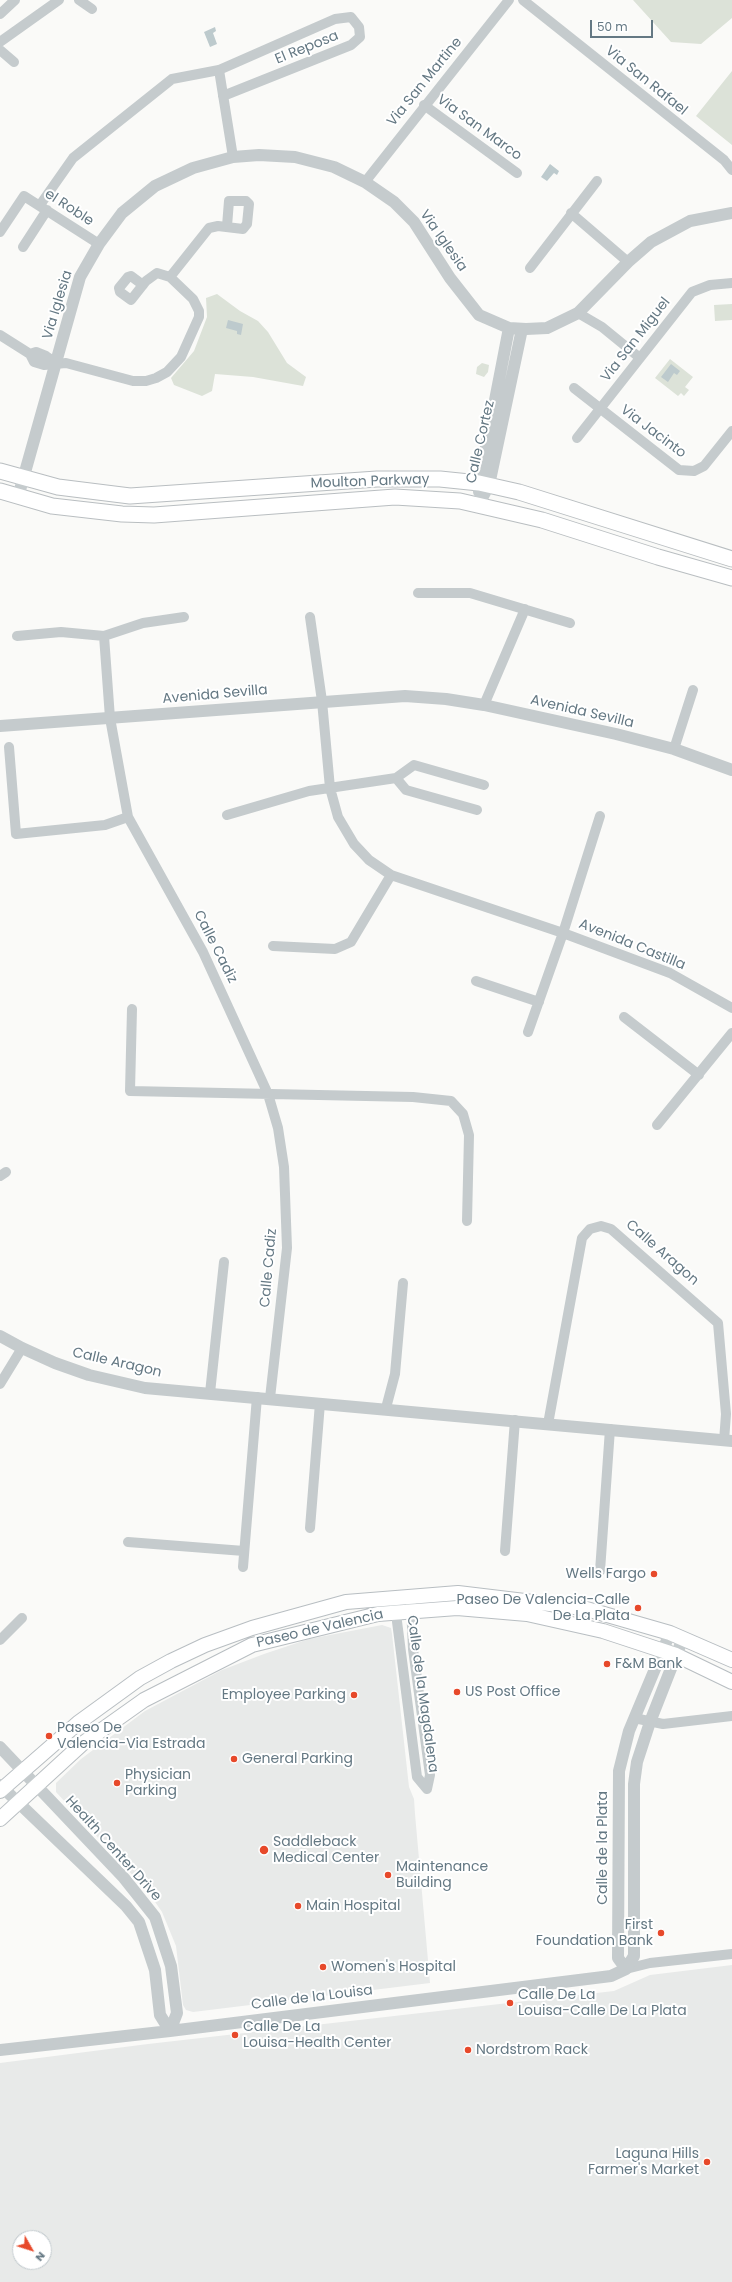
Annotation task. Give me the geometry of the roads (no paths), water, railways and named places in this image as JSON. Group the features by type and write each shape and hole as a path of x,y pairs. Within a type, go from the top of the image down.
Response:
{"main road":[{"name":"Moulton Parkway","path":"0,471 66,488 130,496 377,479 440,479 484,484 519,492 732,559"},
{"name":"Moulton Parkway","path":"0,492 52,506 87,511 154,515 395,497 438,499 479,504 542,520 700,570 732,578"},
{"name":"Paseo de Valencia","path":"1,1788 22,1772 78,1723 140,1678 205,1645 252,1628 346,1602 458,1593 584,1608 676,1635 732,1660"},
{"name":"Paseo de Valencia","path":"0,1819 82,1744 144,1700 252,1645 378,1614 457,1608 527,1614 603,1631 662,1650 676,1655 732,1682"}],"street":[{"path":"0,42 59,0"},
{"path":"80,0 92,10"},
{"name":"Via San Martine","path":"365,182 509,0"},
{"name":"Via San Rafael","path":"523,0 724,160 732,170"},
{"path":"0,14 10,2"},
{"name":"El Reposa","path":"23,247 72,158 172,79 219,70 335,19 351,17 359,27 360,37 351,45 223,96"},
{"path":"0,50 14,62"},
{"path":"219,70 233,157"},
{"name":"Via San Marco","path":"424,106 517,174"},
{"name":"Via Iglesia","path":"18,497 80,277 99,244 122,213 155,186 194,168 233,157 259,155 295,157 334,167 365,182 394,202 414,222 450,278 479,315 509,328 547,328 578,313 628,262 651,242 690,221 732,213"},
{"path":"530,268 597,181"},
{"name":"el Roble","path":"0,232 24,196 99,244"},
{"path":"170,277 209,228 227,226 243,229 247,224 249,204 246,201 229,201 227,226"},
{"path":"571,213 628,262"},
{"path":"0,335 30,354 36,352 46,356 56,363 66,363 133,381 146,381 167,372 185,351 196,327 199,311 190,294 170,277 157,273 142,285 130,300 120,292 119,288 128,277 131,276 142,285"},
{"name":"Via San Miguel","path":"577,438 692,292 710,285 732,283"},
{"path":"578,313 602,327 640,358"},
{"name":"Calle Cortez","path":"484,484 509,328"},
{"name":"Calle Cortez","path":"479,504 522,329"},
{"name":"Via Jacinto","path":"574,388 674,467 683,471 694,471 704,466 730,436"},
{"path":"418,593 470,593 570,623"},
{"path":"484,705 525,609"},
{"path":"17,636 61,632 104,636 143,623 184,617"},
{"path":"310,617 322,701"},
{"path":"104,636 110,718"},
{"path":"674,749 693,690"},
{"name":"Avenida Sevilla","path":"0,726 405,696 446,699 484,705 674,749 732,770"},
{"name":"Avenida Castilla","path":"322,701 330,788 338,818 354,844 369,860 391,875 563,933 670,973 732,1008"},
{"name":"Calle Cadiz","path":"110,718 128,817 203,952 268,1094 278,1128 284,1167 287,1209 287,1248 270,1398"},
{"path":"9,747 16,834 105,825 128,817"},
{"path":"226,815 309,791 396,778 414,766 484,785"},
{"path":"396,778 406,790 477,810"},
{"name":"Avenida Castilla","path":"528,1032 563,933 600,816"},
{"path":"272,946 335,948 351,942 391,875"},
{"path":"476,981 538,1002"},
{"path":"132,1009 130,1091 413,1097 451,1101 463,1114 469,1135 467,1221"},
{"path":"624,1017 699,1075"},
{"path":"657,1125 732,1033"},
{"name":"Calle Aragon","path":"0,1336 22,1348 89,1375 145,1388 320,1402 548,1424 610,1429 728,1441 718,1323 611,1229 601,1226 590,1229 582,1238 548,1424"},
{"path":"210,1393 224,1262"},
{"path":"386,1408 395,1374 403,1284"},
{"path":"0,1384 22,1348"},
{"path":"243,1567 257,1397"},
{"path":"310,1528 320,1402"},
{"path":"505,1551 515,1420"},
{"path":"600,1571 610,1429"},
{"path":"128,1542 244,1551"},
{"name":"Calle de la Magdalena","path":"394,1598 417,1777 427,1789 430,1775 413,1649 410,1597"},
{"path":"0,1640 22,1618"},
{"path":"626,1968 634,1956 634,1784 637,1762 650,1722 676,1655 676,1635"},
{"name":"Calle de la Plata","path":"626,1968 618,1958 618,1783 623,1749 662,1650 676,1635"},
{"path":"634,1718 663,1724 732,1716"},
{"name":"Health Center Drive","path":"0,1747 22,1772 124,1878 155,1918 164,1940 171,1966 177,2013 170,2032"},
{"name":"Health Center Drive","path":"1,1788 19,1802 126,1906 139,1922 155,1970 160,2016 170,2032"},
{"path":"626,1968 650,1963 732,1954"},
{"name":"Calle de la Louisa","path":"0,2050 170,2032 611,1976 626,1968"}],"place":[{"name":"Wells Fargo","path":"654,1574"},
{"name":"Paseo De Valencia-Calle De La Plata","path":"638,1608"},
{"name":"F&M Bank","path":"607,1664"},
{"name":"US Post Office","path":"457,1692"},
{"name":"Employee Parking","path":"354,1695"},
{"name":"Paseo De Valencia-Via Estrada","path":"49,1736"},
{"name":"General Parking","path":"234,1759"},
{"name":"Physician Parking","path":"117,1783"},
{"name":"Saddleback Medical Center","path":"264,1850"},
{"name":"Maintenance Building","path":"388,1875"},
{"name":"Main Hospital","path":"298,1906"},
{"name":"First Foundation Bank","path":"661,1933"},
{"name":"Women's Hospital","path":"323,1967"},
{"name":"Calle De La Louisa-Calle De La Plata","path":"510,2003"},
{"name":"Calle De La Louisa-Health Center","path":"235,2035"},
{"name":"Nordstrom Rack","path":"468,2050"},
{"name":"Laguna Hills Farmer's Market","path":"707,2162"}]}
